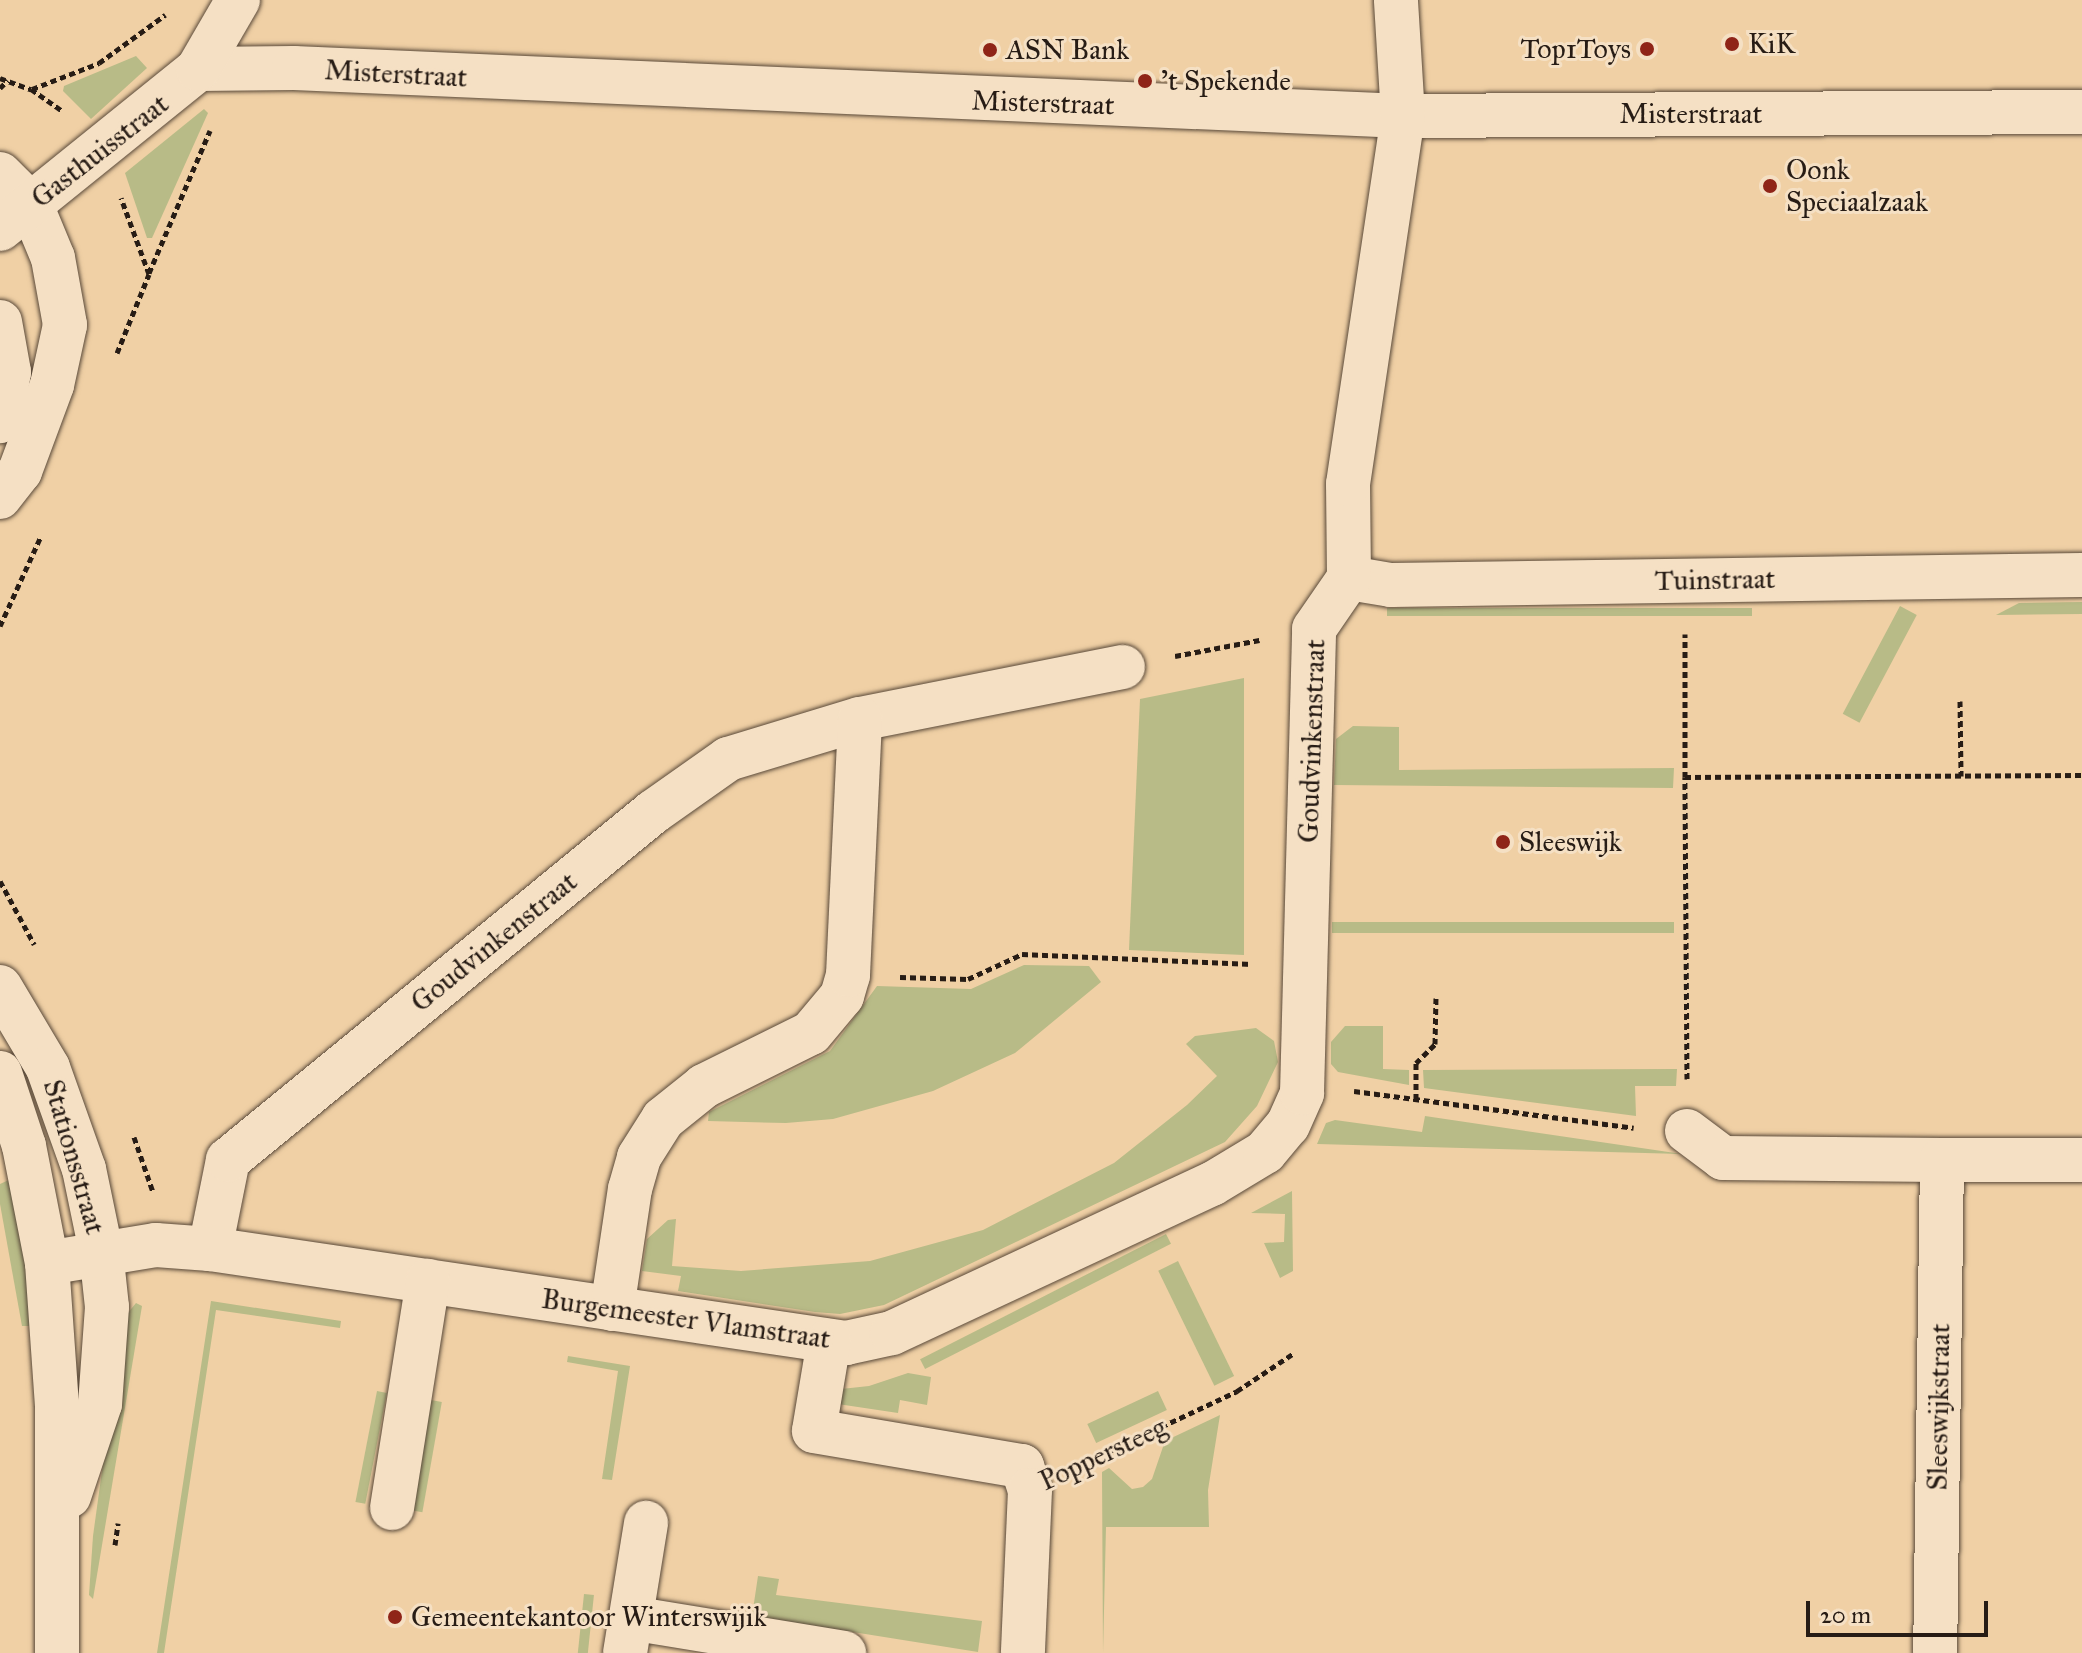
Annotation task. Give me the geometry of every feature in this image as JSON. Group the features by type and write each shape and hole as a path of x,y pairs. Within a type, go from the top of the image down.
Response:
{"street":[{"name":"Gasthuisstraat","path":"16,217 198,69 238,0"},
{"path":"1349,578 1348,484 1403,116 1396,0"},
{"name":"Misterstraat","path":"198,69 294,68 1403,116 2082,112"},
{"path":"0,174 16,217 53,258 65,325 52,385 20,471 0,497"},
{"path":"0,322 9,372 0,421"},
{"name":"Tuinstraat","path":"1349,578 1391,585 2082,575"},
{"name":"Goudvinkenstraat","path":"1302,1093 1314,629 1349,578"},
{"name":"Goudvinkenstraat","path":"210,1249 228,1160 641,822 728,759 860,719 1123,667"},
{"path":"612,1309 630,1189 639,1157 663,1119 704,1086 811,1033 842,996 848,975 860,719"},
{"name":"Stationsstraat","path":"0,987 48,1068 84,1169 101,1251 107,1307 100,1404 59,1525"},
{"name":"Stationsstraat","path":"0,1073 27,1159 47,1263 59,1525 57,1653"},
{"name":"Burgemeester Vlamstraat","path":"47,1263 101,1251 156,1245 210,1249 829,1341 869,1340 892,1333 1212,1184 1265,1152 1288,1125 1302,1093"},
{"path":"1687,1131 1723,1158 2082,1160"},
{"name":"Sleeswijkstraat","path":"1935,1653 1942,1160"},
{"path":"392,1508 428,1281"},
{"name":"Poppersteeg","path":"829,1341 814,1431 1022,1466 1030,1490"},
{"path":"1023,1653 1030,1490"},
{"path":"646,1523 628,1635 844,1653"}],"path":[{"path":"0,78 31,89 99,63 143,32"},
{"name":"Gasthuisstraat","path":"149,274 218,112 198,69"},
{"path":"0,88 8,80"},
{"path":"1302,1093 1336,1088 1607,1127 1687,1131 1686,624"},
{"path":"1123,667 1314,629"},
{"path":"1960,701 1961,776"},
{"path":"1685,777 2082,775"},
{"path":"1674,853 1685,853"},
{"path":"848,975 968,979 1022,954 1305,967"},
{"path":"1416,1100 1416,1063 1435,1044 1436,998"},
{"path":"1675,1000 1686,1000"},
{"path":"131,1129 152,1184 156,1245"},
{"name":"Poppersteeg","path":"1030,1490 1237,1391 1294,1353"}],"green space":[{"path":"136,56 147,68 91,119 63,91 64,86"},
{"path":"204,109 208,113 152,238 147,238 125,173"},
{"path":"2082,602 2082,614 1996,615 2019,603"},
{"path":"1900,606 1917,615 1860,723 1843,714"},
{"path":"1387,608 1752,608 1752,616 1387,616"},
{"path":"1244,678 1244,955 1129,950 1140,699"},
{"path":"1353,726 1399,727 1399,770 1674,768 1673,788 1334,785 1336,739"},
{"path":"1332,922 1674,922 1674,933 1332,933"},
{"path":"1024,965 1089,966 1101,982 1015,1053 933,1091 833,1119 786,1123 708,1121 709,1112 830,1051 877,986 971,989"},
{"path":"1345,1026 1383,1026 1383,1069 1409,1070 1409,1085 1338,1072 1331,1064 1331,1042"},
{"path":"1256,1028 1274,1041 1278,1062 1257,1106 1225,1142 884,1305 840,1314 815,1312 678,1291 681,1276 642,1271 647,1239 668,1220 676,1219 672,1266 741,1271 870,1261 983,1230 1114,1163 1187,1105 1217,1076 1186,1044 1195,1036"},
{"path":"1677,1069 1676,1086 1635,1086 1636,1116 1424,1088 1423,1070"},
{"path":"1425,1116 1682,1154 1317,1144 1326,1123 1335,1120 1422,1132"},
{"path":"11,1179 28,1273 31,1326 22,1326 0,1204 0,1184"},
{"path":"1292,1191 1293,1271 1280,1278 1264,1243 1284,1242 1285,1214 1251,1213"},
{"path":"1166,1234 1171,1244 925,1369 920,1359"},
{"path":"1178,1261 1234,1376 1214,1386 1158,1271"},
{"path":"211,1301 341,1321 340,1328 216,1310 164,1653 157,1653"},
{"path":"136,1303 142,1306 93,1599 89,1595 93,1536 123,1319"},
{"path":"568,1356 630,1366 612,1480 602,1479 618,1371 567,1362"},
{"path":"908,1373 931,1377 927,1405 900,1400 898,1413 831,1403 832,1390 869,1386"},
{"path":"377,1391 387,1393 365,1504 355,1502"},
{"path":"1158,1391 1167,1410 1096,1443 1087,1424"},
{"path":"431,1400 442,1402 422,1512 412,1510"},
{"path":"1220,1415 1208,1490 1209,1527 1106,1527 1103,1653 1102,1472 1109,1468 1132,1489 1143,1487 1152,1479 1165,1441"},
{"path":"758,1576 779,1579 776,1595 982,1621 978,1652 752,1616"},
{"path":"584,1594 594,1595 588,1653 578,1653"}],"place":[{"name":"KiK","path":"1732,44"},
{"name":"Top1Toys","path":"1647,49"},
{"name":"ASN Bank","path":"990,50"},
{"name":"'t Spekende","path":"1145,81"},
{"name":"Oonk Speciaalzaak","path":"1770,186"},
{"name":"Sleeswijk","path":"1503,842"},
{"name":"Gemeentekantoor Winterswijik","path":"395,1617"}]}
